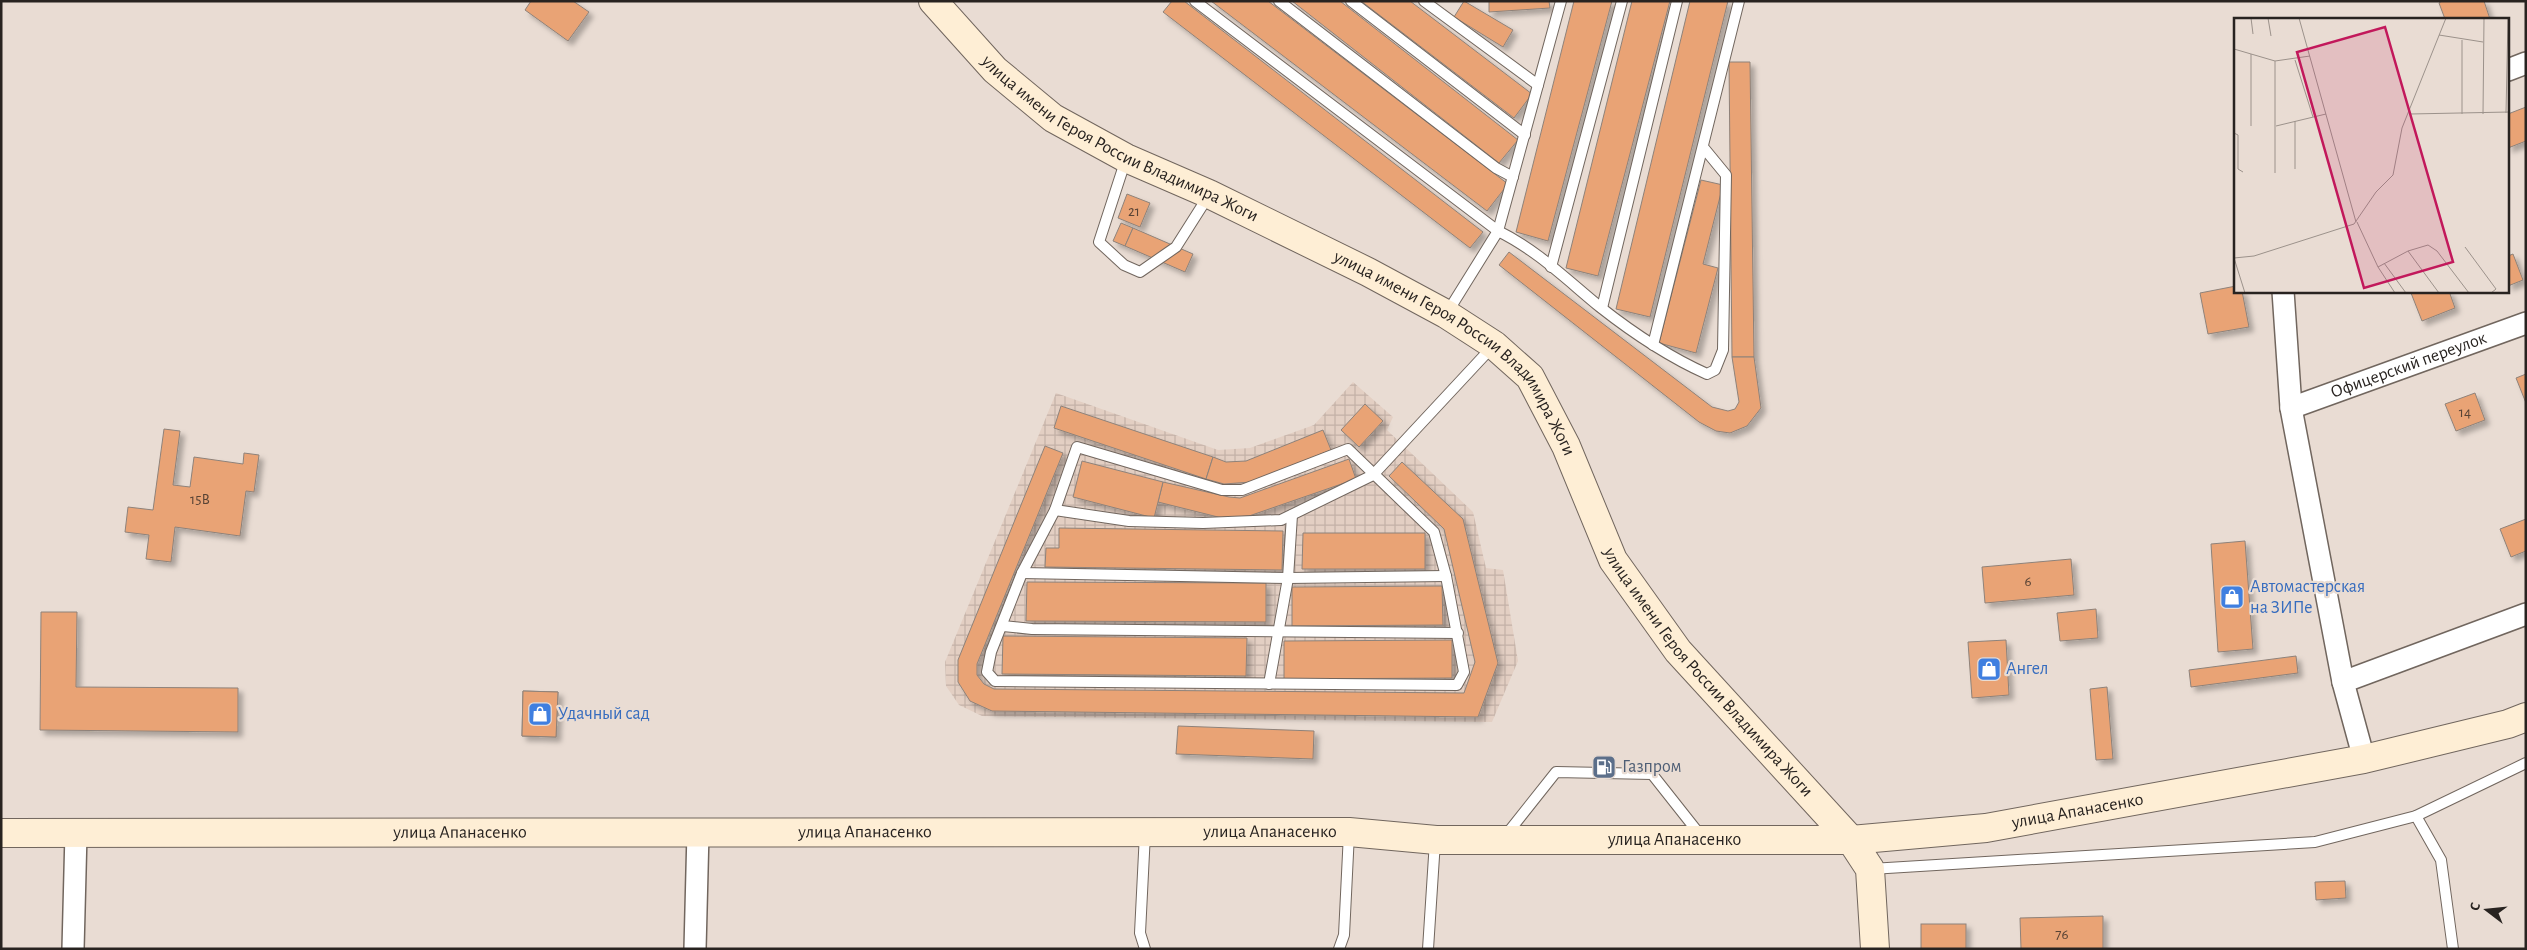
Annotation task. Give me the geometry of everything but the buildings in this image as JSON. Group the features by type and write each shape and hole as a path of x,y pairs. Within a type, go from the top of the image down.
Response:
{"main road":[{"name":"улица имени Героя России Владимира Жоги","path":"937,3 995,70 1053,118 1126,158 1209,194 1368,272 1446,314 1494,344 1530,376 1566,446 1612,560 1678,651 1851,840 1870,869"},
{"name":"улица Апанасенко","path":"1,833 1349,832 1436,840 1851,840 1995,826 2364,759 2508,724 2526,717"},
{"path":"1870,869 1875,949"}],"street":[{"path":"2510,69 2526,63"},
{"path":"2283,292 2291,408 2343,682 2364,759"},
{"name":"Офицерский переулок","path":"2291,408 2526,323"},
{"path":"2343,682 2526,614"},
{"path":"695,949 698,832"},
{"path":"72,949 76,833"}],"lane":[{"path":"1195,1 1498,231 1523,243 1602,308 1654,345 1708,374 1715,370 1723,350 1726,175 1703,147"},
{"path":"1279,1 1496,168 1513,177"},
{"path":"1350,1 1525,135"},
{"path":"1424,1 1538,85"},
{"path":"1446,314 1498,231 1561,1"},
{"path":"1551,267 1622,1"},
{"path":"1602,308 1677,1"},
{"path":"1654,345 1739,1"},
{"path":"1126,158 1099,242 1124,265 1140,272 1176,247 1209,194"},
{"path":"1055,510 1129,521 1203,523 1282,520 1373,475 1494,344"},
{"path":"1076,447 1222,490 1242,490 1348,450 1434,532 1446,576 1464,672 1457,685 995,681 987,672 991,652 1003,626 1022,572 1055,510 1076,447"},
{"path":"1269,684 1288,578 1292,515"},
{"path":"1022,572 1288,578 1446,576"},
{"path":"1003,626 1042,629 1458,633"},
{"path":"1870,869 2315,842 2416,816 2526,763"},
{"path":"1502,841 1556,772 1652,774 1703,839"},
{"path":"2416,816 2440,860 2453,949"},
{"path":"1145,832 1140,933 1145,949"},
{"path":"1339,949 1344,935 1349,832"},
{"path":"1428,949 1436,840"}],"shaded area":[{"path":"1353,382 1393,417 1387,430 1473,512 1486,568 1503,570 1518,661 1492,722 982,716 959,705 946,686 945,662 1056,393 1218,450 1250,448 1314,425"}],"place":[{"name":"Автомастерская на ЗИПе","path":"2232,597"},
{"name":"Ангел","path":"1989,669"},
{"name":"Удачный сад","path":"540,714"},
{"name":"Газпром","path":"1604,767"}]}
